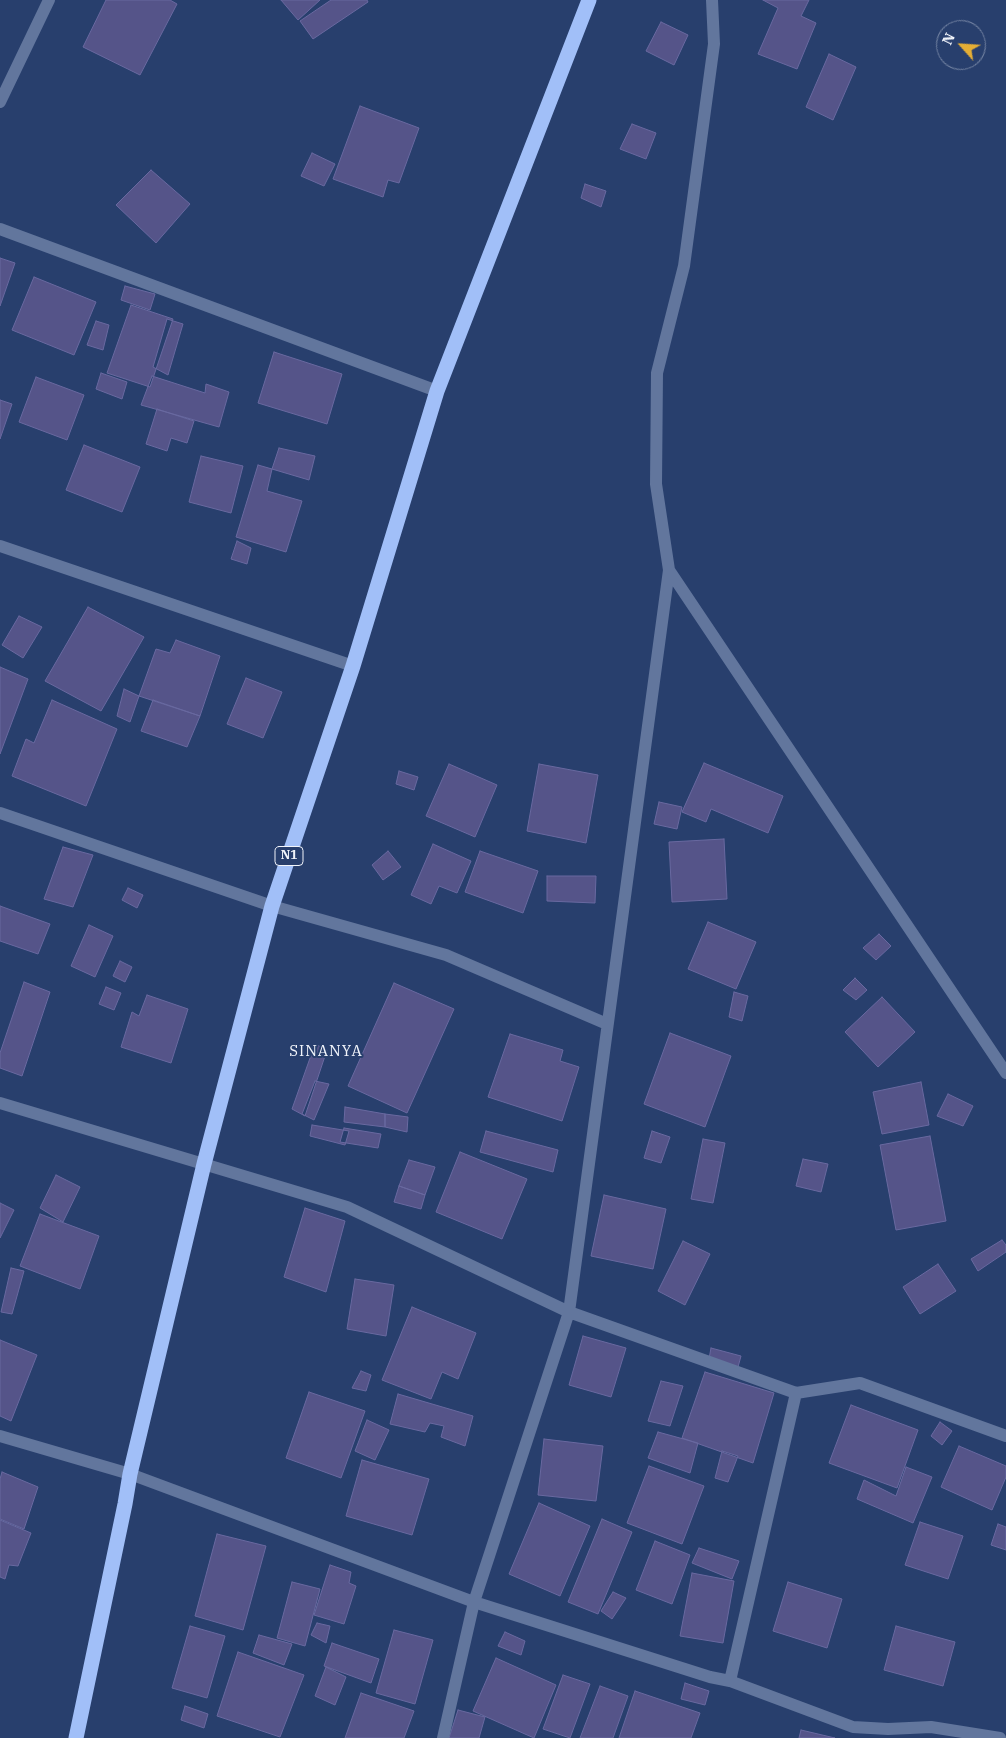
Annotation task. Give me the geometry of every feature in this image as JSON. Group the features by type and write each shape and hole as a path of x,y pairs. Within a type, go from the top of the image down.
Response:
{"highway":[{"name":"N1","path":"76,1738 126,1504 130,1474 204,1164 272,906 353,666 437,391 589,0"}],"street":[{"path":"0,102 49,0"},
{"path":"443,1738 474,1602 569,1312 669,570 656,484 657,373 684,266 714,44 712,0"},
{"path":"0,230 437,391"},
{"path":"0,546 353,666"},
{"path":"669,570 1006,1073"},
{"path":"0,813 272,906 446,955 607,1024"},
{"path":"0,1103 347,1207 569,1312 796,1393 860,1383 1006,1436"},
{"path":"730,1681 796,1393"},
{"path":"0,1436 130,1474 474,1602 710,1677 730,1681 852,1727 888,1730 931,1727 1000,1738"}],"building":[{"path":"106,0 170,0 177,4 140,75 83,47"},
{"path":"281,0 320,0 298,20"},
{"path":"331,0 367,0 368,2 313,39 300,21"},
{"path":"763,0 809,0 801,16 816,23 797,69 758,54 778,8"},
{"path":"661,22 688,35 674,65 646,51"},
{"path":"829,54 856,67 833,120 806,107"},
{"path":"360,106 419,128 399,183 388,180 383,197 333,179"},
{"path":"632,124 656,133 646,159 620,149"},
{"path":"312,153 335,164 324,186 301,176"},
{"path":"151,170 190,204 156,243 116,205"},
{"path":"585,184 606,191 601,207 581,198"},
{"path":"0,258 15,263 0,306"},
{"path":"34,277 96,302 74,355 12,330"},
{"path":"125,286 155,294 150,310 121,300"},
{"path":"131,305 173,319 150,387 107,373"},
{"path":"167,319 183,324 168,375 153,367"},
{"path":"96,321 109,325 103,350 87,345"},
{"path":"274,352 342,374 327,424 258,403"},
{"path":"101,373 127,382 122,399 96,389"},
{"path":"152,376 205,393 206,384 229,392 219,427 141,405"},
{"path":"36,377 84,395 67,440 19,422"},
{"path":"0,400 12,404 0,439"},
{"path":"157,409 194,421 187,443 171,438 167,451 146,444"},
{"path":"84,445 140,467 122,512 66,490"},
{"path":"279,448 315,456 309,480 272,469"},
{"path":"201,456 243,466 231,513 189,502"},
{"path":"258,465 272,469 267,491 302,501 286,552 236,537"},
{"path":"237,541 251,548 247,564 231,559"},
{"path":"88,607 144,637 101,711 45,681"},
{"path":"19,616 42,627 23,658 2,645"},
{"path":"176,640 220,656 200,716 139,696 156,649 170,653"},
{"path":"0,667 28,679 0,754"},
{"path":"246,678 282,692 263,738 227,724"},
{"path":"124,689 139,696 130,722 117,716"},
{"path":"52,700 117,729 86,806 12,776 26,739 34,743"},
{"path":"153,700 200,716 187,747 141,731"},
{"path":"704,763 783,796 768,833 711,809 706,822 682,812"},
{"path":"449,764 497,785 475,837 426,816"},
{"path":"539,764 598,775 586,843 527,831"},
{"path":"399,771 418,777 414,790 396,784"},
{"path":"659,802 682,807 677,829 654,824"},
{"path":"724,839 727,899 672,902 669,842"},
{"path":"433,844 471,861 457,893 439,886 431,904 411,895"},
{"path":"63,847 93,855 73,907 44,899"},
{"path":"388,851 401,867 383,880 372,865"},
{"path":"480,851 538,871 523,913 465,892"},
{"path":"547,876 596,876 595,903 547,901"},
{"path":"128,888 143,895 137,908 122,900"},
{"path":"0,906 50,924 38,954 0,941"},
{"path":"708,922 756,942 736,989 688,969"},
{"path":"89,925 113,936 95,977 71,966"},
{"path":"879,934 891,946 876,960 863,948"},
{"path":"120,961 132,967 125,982 113,976"},
{"path":"855,978 867,990 856,1000 843,990"},
{"path":"24,982 50,992 22,1076 0,1068 0,1053"},
{"path":"394,983 454,1009 407,1113 348,1086"},
{"path":"106,987 121,993 114,1010 99,1004"},
{"path":"734,992 748,996 742,1021 729,1017"},
{"path":"147,995 188,1009 171,1063 121,1047 132,1012 139,1016"},
{"path":"882,997 915,1032 878,1067 845,1032"},
{"path":"670,1033 731,1056 705,1127 644,1104"},
{"path":"510,1034 563,1050 560,1061 579,1067 562,1121 488,1097"},
{"path":"315,1044 327,1050 305,1116 292,1109"},
{"path":"315,1081 329,1084 314,1120 302,1114"},
{"path":"921,1082 929,1125 882,1134 873,1092"},
{"path":"948,1094 973,1106 963,1126 937,1116"},
{"path":"345,1107 385,1114 385,1127 344,1122"},
{"path":"385,1114 408,1117 407,1132 385,1127"},
{"path":"312,1125 349,1131 345,1145 310,1136"},
{"path":"344,1128 381,1134 378,1148 340,1142"},
{"path":"486,1131 558,1150 553,1172 480,1152"},
{"path":"652,1131 670,1137 661,1163 644,1158"},
{"path":"930,1136 946,1221 896,1230 880,1145"},
{"path":"703,1139 725,1143 713,1203 691,1199"},
{"path":"460,1152 527,1179 502,1239 436,1212"},
{"path":"803,1159 828,1164 821,1192 796,1186"},
{"path":"409,1160 435,1167 425,1195 399,1186"},
{"path":"56,1175 80,1187 63,1222 40,1208"},
{"path":"399,1186 425,1195 421,1209 394,1202"},
{"path":"604,1195 666,1209 653,1269 591,1256"},
{"path":"0,1203 14,1210 0,1238"},
{"path":"305,1208 345,1221 326,1292 284,1277"},
{"path":"40,1214 99,1236 80,1289 20,1266"},
{"path":"1002,1240 1006,1245 1006,1252 978,1271 971,1259"},
{"path":"683,1241 710,1254 685,1305 658,1291"},
{"path":"938,1264 956,1291 920,1314 903,1287"},
{"path":"11,1268 24,1271 12,1314 1,1312"},
{"path":"355,1279 394,1285 386,1336 347,1329"},
{"path":"412,1307 476,1333 458,1379 442,1372 431,1399 382,1380"},
{"path":"583,1336 626,1348 611,1397 569,1385"},
{"path":"0,1340 37,1355 11,1421 0,1416"},
{"path":"711,1348 741,1356 738,1367 709,1359"},
{"path":"361,1371 371,1375 366,1391 352,1388"},
{"path":"705,1372 774,1393 753,1463 682,1438"},
{"path":"661,1381 683,1386 670,1426 648,1421"},
{"path":"309,1392 365,1411 341,1478 286,1458"},
{"path":"398,1394 473,1416 465,1446 441,1437 444,1426 430,1423 425,1432 390,1424"},
{"path":"851,1405 918,1430 897,1488 829,1463"},
{"path":"367,1420 389,1430 375,1460 355,1451"},
{"path":"940,1422 952,1431 942,1445 931,1436"},
{"path":"658,1432 698,1443 690,1473 648,1458"},
{"path":"544,1439 603,1446 596,1501 538,1495"},
{"path":"959,1446 1006,1466 1006,1477 992,1510 941,1487"},
{"path":"722,1451 738,1456 728,1482 715,1478"},
{"path":"362,1460 429,1479 412,1535 346,1516"},
{"path":"649,1466 704,1486 682,1544 627,1523"},
{"path":"906,1467 932,1477 913,1523 857,1499 864,1480 896,1496"},
{"path":"2,1472 38,1487 24,1529 0,1519 0,1479"},
{"path":"539,1503 590,1526 560,1596 509,1574"},
{"path":"602,1519 632,1532 598,1614 568,1602"},
{"path":"0,1520 31,1533 18,1566 9,1565 5,1579 0,1577"},
{"path":"920,1522 963,1536 948,1579 905,1565"},
{"path":"998,1524 1006,1527 1006,1550 991,1545"},
{"path":"217,1534 266,1546 243,1630 195,1616"},
{"path":"655,1541 690,1555 672,1604 636,1590"},
{"path":"699,1548 739,1561 732,1579 692,1563"},
{"path":"330,1565 351,1572 349,1583 356,1586 344,1624 314,1615"},
{"path":"692,1573 734,1581 723,1643 680,1636"},
{"path":"292,1582 320,1589 305,1646 277,1638"},
{"path":"788,1582 842,1599 827,1648 773,1631"},
{"path":"613,1592 626,1598 612,1619 601,1611"},
{"path":"317,1623 330,1626 326,1643 311,1635"},
{"path":"190,1626 225,1636 207,1698 172,1688"},
{"path":"896,1626 955,1642 943,1686 884,1670"},
{"path":"394,1630 433,1640 415,1704 376,1693"},
{"path":"505,1632 525,1641 521,1655 498,1646"},
{"path":"259,1635 292,1644 284,1665 253,1653"},
{"path":"332,1643 379,1659 371,1683 324,1666"},
{"path":"238,1652 304,1675 280,1737 217,1716"},
{"path":"496,1658 556,1685 534,1738 473,1711"},
{"path":"326,1667 346,1677 335,1705 315,1696"},
{"path":"563,1675 590,1684 570,1738 543,1729"},
{"path":"685,1683 709,1691 705,1705 681,1699"},
{"path":"600,1686 628,1696 613,1738 580,1738"},
{"path":"635,1691 700,1713 691,1738 619,1738"},
{"path":"361,1693 414,1711 404,1738 345,1738"},
{"path":"185,1706 208,1714 204,1728 181,1720"},
{"path":"458,1710 485,1717 479,1738 449,1738"},
{"path":"801,1730 835,1738 799,1738"}],"district":[{"name":"SINANYA","path":"326,1052"}]}
